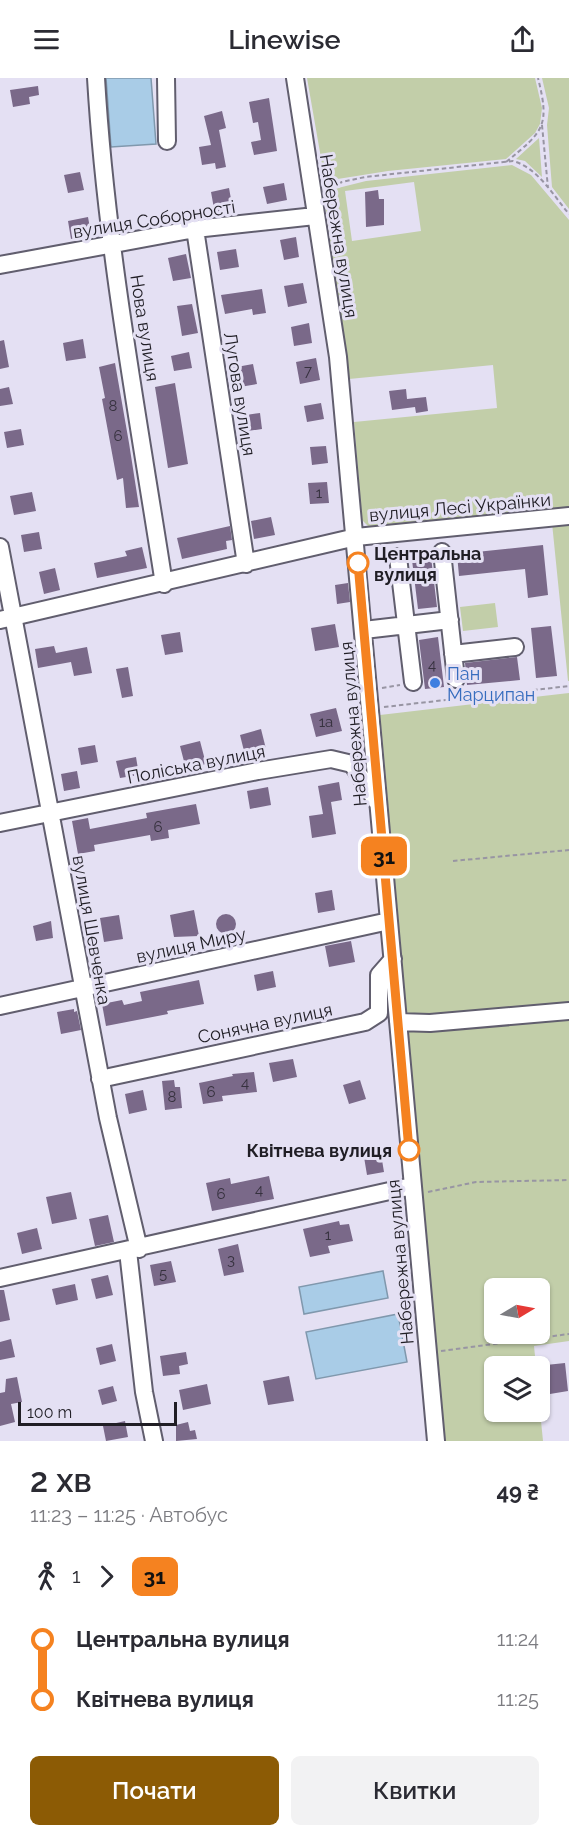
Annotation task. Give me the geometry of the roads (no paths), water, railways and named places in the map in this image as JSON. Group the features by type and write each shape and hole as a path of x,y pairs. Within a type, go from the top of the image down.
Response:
{"street":[{"name":"Нова вулиця","path":"96,78 100,150 112,244 164,584"},
{"path":"166,78 167,141"},
{"name":"Набережна вулиця","path":"295,78 338,357 436,1441"},
{"name":"вулиця Соборності","path":"0,265 314,209"},
{"name":"Лугова вулиця","path":"195,229 246,564"},
{"name":"вулиця Лесі Українки","path":"356,537 569,516"},
{"path":"6,619 164,584 356,537"},
{"name":"вулиця Шевченка","path":"0,547 6,619 51,812 82,989 133,1250 144,1392 154,1441"},
{"path":"442,552 456,679"},
{"path":"398,557 413,682"},
{"path":"364,630 450,620"},
{"path":"453,654 515,647"},
{"name":"Поліська вулиця","path":"0,823 331,759 352,764 379,805"},
{"name":"вулиця Миру","path":"0,1006 389,921"},
{"name":"Сонячна вулиця","path":"100,1078 365,1022 379,1013 379,975 393,959"},
{"path":"398,1022 430,1023 569,1011"},
{"path":"0,1278 413,1191"}],"water":[{"path":"106,78 151,78 156,144 111,147"},
{"path":"383,1271 388,1298 304,1314 299,1287"},
{"path":"398,1314 407,1362 316,1379 306,1332"}],"place":[{"name":"Центральна вулиця","path":"358,563"},
{"name":"Пан Марципан","path":"435,683"},
{"name":"Квітнева вулиця","path":"409,1150"}]}
